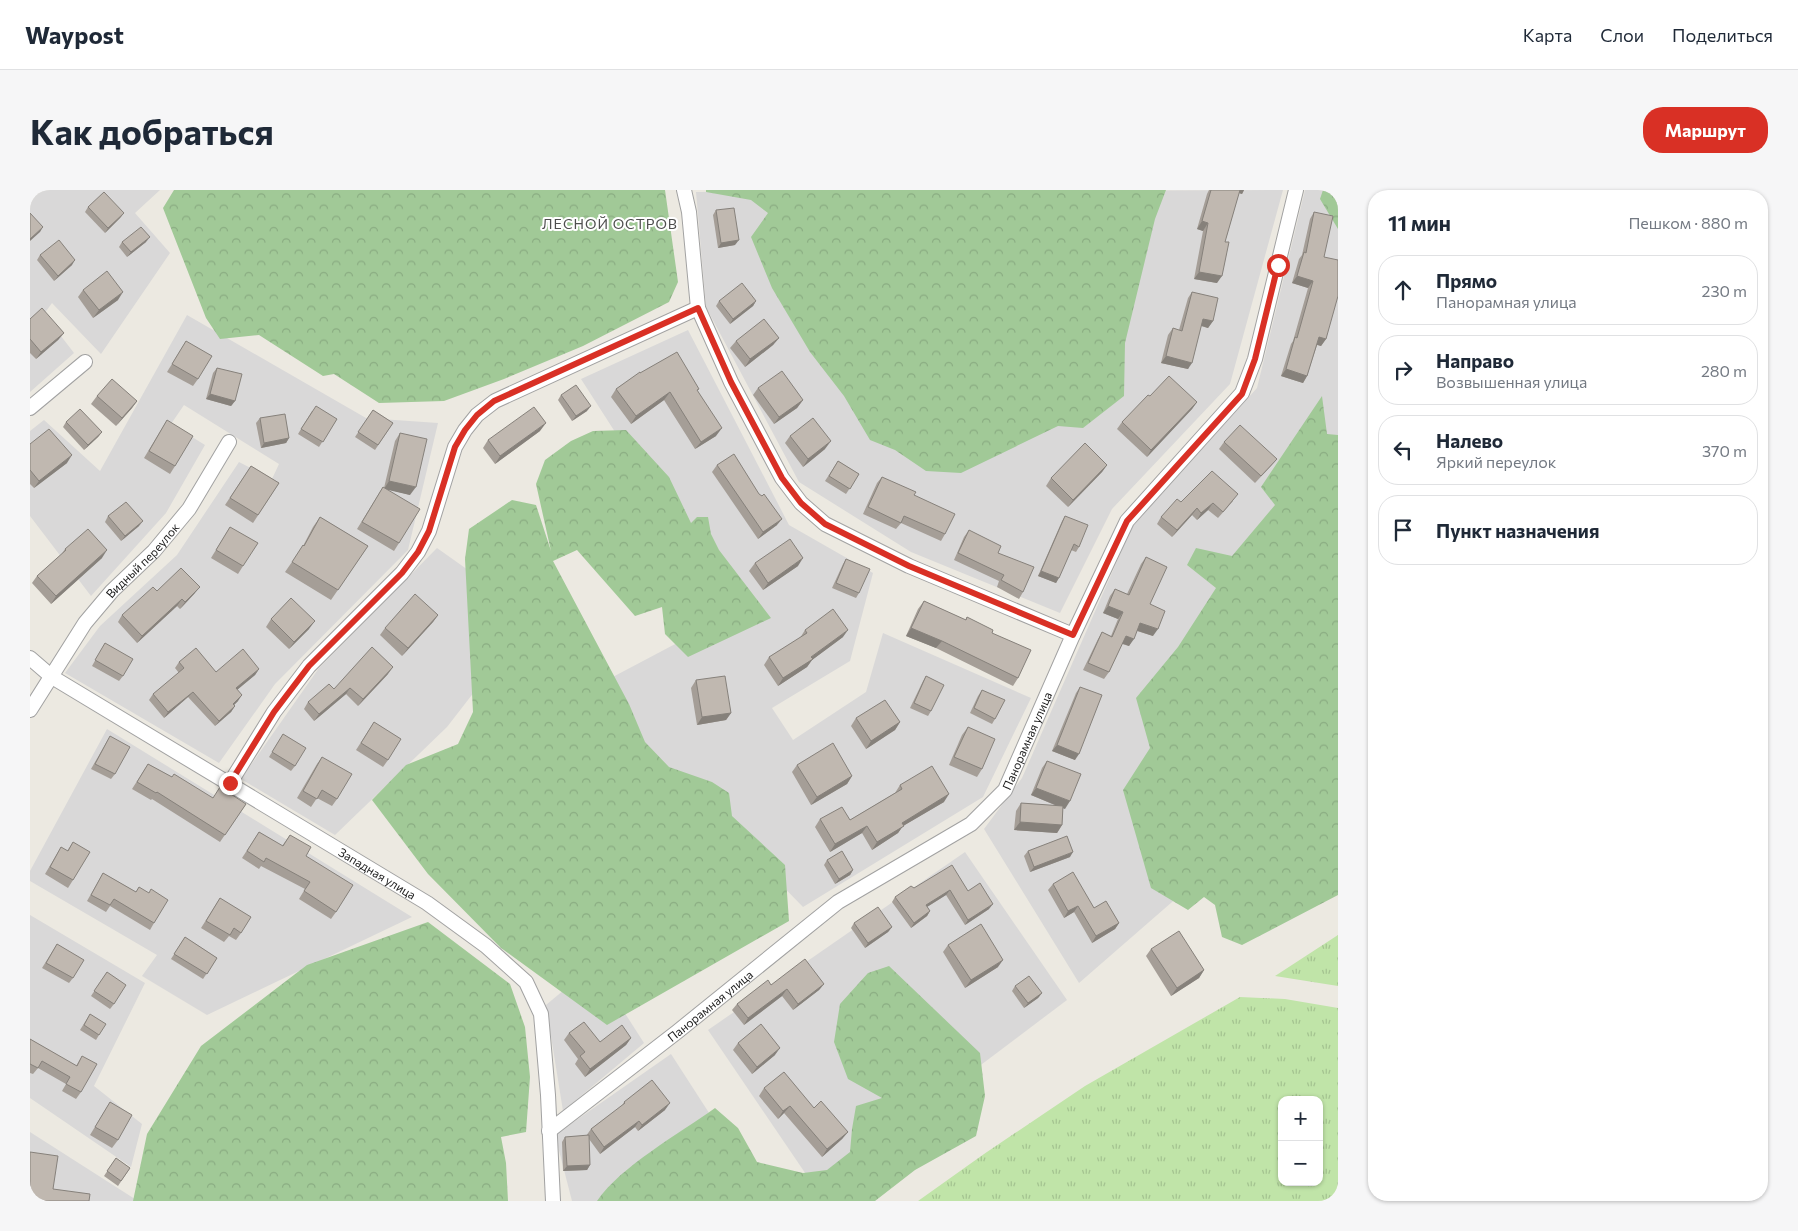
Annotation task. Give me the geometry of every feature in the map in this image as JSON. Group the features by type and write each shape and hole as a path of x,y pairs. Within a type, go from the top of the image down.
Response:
{"street":[{"path":"684,190 689,212 698,308 731,382 782,478 801,503 825,524 909,566 1073,635"},
{"name":"Панорамная улица","path":"549,1131 677,1032 838,902 971,824 1004,790 1073,635 1127,521 1242,394 1255,359 1296,190"},
{"path":"230,783 274,712 309,666 402,573 418,552 429,531 455,447 477,415 494,401 698,308"},
{"path":"30,408 85,362"},
{"name":"Видный переулок","path":"30,710 99,605 154,551 189,509 229,442"},
{"name":"Западная улица","path":"30,658 52,677 427,904 486,946 526,982 541,1014 548,1095 553,1201"}],"shaded area":[{"path":"30,190 160,190 135,213 170,253 101,354 52,303 44,314 74,353 30,392"},
{"path":"1283,190 1230,384 1112,509 1060,613 911,552 799,482 706,307 696,192"},
{"path":"1305,190 1338,190 1338,512 1187,889 1079,983 984,829 1022,778 1132,527 1257,388"},
{"path":"187,315 366,418 438,423 408,550 275,684 219,763 65,673 100,626 177,555 239,462 272,479 279,464 184,405 171,424 205,445 166,513 91,596 30,516 30,431 44,420 100,471"},
{"path":"688,330 789,525 873,573 850,661 772,708 793,740 866,692 883,633 1031,698 983,797 803,907 590,689 732,614 581,379"},
{"path":"437,548 533,616 447,727 335,835 241,779 319,668"},
{"path":"107,729 412,917 207,1015 142,976 157,955 30,881 30,871"},
{"path":"965,852 1067,1000 816,1189 708,1030"},
{"path":"30,915 145,983 94,1086 142,1124 131,1167 30,1098"},
{"path":"594,965 644,1043 563,1111 546,1005"},
{"path":"671,1054 722,1133 600,1201 572,1201 555,1135"},
{"path":"30,1132 138,1201 30,1201"}],"green space":[{"path":"174,190 665,190 678,282 669,302 583,346 504,379 444,401 379,403 334,374 323,376 259,335 220,339 206,318 163,208"},
{"path":"706,190 1166,190 1155,219 1125,343 1124,396 1083,428 1058,426 961,473 926,471 895,450 870,440 844,396 810,352 772,288 751,237 768,213 751,200 706,192"},
{"path":"1323,190 1338,190 1338,229 1320,199"},
{"path":"1322,396 1327,434 1338,435 1338,895 1242,945 1222,937 1215,905 1204,897 1188,910 1151,888 1123,790 1150,748 1136,698 1178,647 1216,588 1187,565 1196,548 1232,556 1275,505 1261,487"},
{"path":"626,430 669,477 691,523 697,517 708,517 711,534 719,550 771,618 688,657 665,634 662,607 635,616 577,550 553,561 629,704 645,742 669,767 712,782 729,793 732,816 785,865 789,921 607,1025 501,948 428,874 372,800 406,765 458,744 473,712 465,559 469,529 512,500 536,505 551,551 536,484 545,460 571,441 593,431"},
{"path":"428,922 510,984 525,1027 530,1077 526,1132 501,1137 506,1163 508,1201 133,1201 147,1134 201,1046 307,965"},
{"path":"1338,935 1338,986 1275,976"},
{"path":"889,966 980,1053 985,1096 976,1136 915,1170 875,1201 597,1201 620,1175 635,1163 715,1108 738,1128 757,1162 803,1173 827,1170 850,1152 856,1106 882,1098 848,1079 834,1042 840,1004 868,973"},
{"path":"1240,997 1285,999 1338,1008 1338,1201 918,1201 1085,1086"}],"building":[{"path":"1211,190 1240,190 1225,242 1229,242 1222,276 1199,272 1208,223 1202,221"},
{"path":"104,192 124,213 108,228 88,207"},
{"path":"734,208 739,240 721,243 716,210"},
{"path":"1314,212 1333,216 1324,257 1338,260 1338,296 1326,339 1319,337 1307,376 1286,369 1313,281 1297,276 1304,252 1306,253"},
{"path":"30,213 43,227 30,239"},
{"path":"141,227 150,237 131,252 122,242"},
{"path":"59,240 75,260 58,276 40,255"},
{"path":"107,271 123,292 99,310 83,290"},
{"path":"742,283 756,301 733,319 719,301"},
{"path":"1192,292 1218,298 1213,321 1203,319 1192,363 1166,356 1173,328 1182,331"},
{"path":"42,308 64,333 41,352 30,339 30,319"},
{"path":"764,319 779,338 750,359 736,341"},
{"path":"186,341 212,356 198,379 172,364"},
{"path":"677,352 699,389 697,390 722,428 701,442 670,392 636,416 616,389 640,372"},
{"path":"217,368 242,374 235,401 210,394"},
{"path":"782,371 803,400 779,417 758,388"},
{"path":"1169,376 1197,402 1151,450 1122,422"},
{"path":"112,379 137,401 122,418 97,396"},
{"path":"576,385 591,406 576,416 561,395"},
{"path":"316,406 337,419 323,442 301,429"},
{"path":"534,407 546,423 500,456 488,440"},
{"path":"80,409 102,432 88,445 66,422"},
{"path":"373,410 393,423 378,445 358,432"},
{"path":"285,414 289,438 264,443 260,418"},
{"path":"813,418 831,441 808,459 790,436"},
{"path":"167,420 193,436 175,466 149,451"},
{"path":"1240,425 1277,459 1261,476 1224,442"},
{"path":"49,429 72,455 39,481 30,470 30,444"},
{"path":"400,433 427,439 416,487 389,481"},
{"path":"1085,443 1107,465 1073,500 1051,478"},
{"path":"734,454 759,494 762,496 764,494 782,519 763,532 717,465"},
{"path":"838,461 859,474 850,489 829,476"},
{"path":"251,466 279,483 258,515 230,498"},
{"path":"1212,471 1238,494 1223,512 1213,503 1201,513 1197,508 1177,530 1161,517 1177,499 1181,502"},
{"path":"882,477 916,492 914,495 955,514 945,534 904,516 901,523 868,507"},
{"path":"383,487 420,509 399,543 362,522"},
{"path":"126,502 143,521 125,536 108,516"},
{"path":"1065,516 1088,525 1079,547 1074,544 1059,578 1041,571"},
{"path":"320,517 368,546 338,590 292,562 304,546"},
{"path":"230,527 258,543 243,566 216,550"},
{"path":"88,529 107,550 56,596 37,576"},
{"path":"969,530 1001,546 998,553 1034,567 1023,592 1001,580 1004,575 958,553"},
{"path":"790,539 803,558 768,583 755,563"},
{"path":"1146,557 1167,567 1150,604 1165,611 1158,629 1140,623 1134,639 1126,636 1109,672 1088,663 1102,632 1112,637 1123,612 1108,606 1115,589 1129,595"},
{"path":"846,559 870,569 859,593 836,583"},
{"path":"181,568 200,587 185,602 182,599 142,636 122,615 153,587 157,591"},
{"path":"415,594 438,615 408,648 385,628"},
{"path":"291,598 315,621 294,642 271,619"},
{"path":"924,601 966,620 967,617 993,630 992,633 1031,650 1018,678 911,628"},
{"path":"833,609 848,630 811,657 813,659 783,678 769,657 807,633 805,630"},
{"path":"105,643 133,659 123,676 95,660"},
{"path":"372,647 393,667 363,699 350,688 319,714 308,702 329,684 334,689"},
{"path":"196,648 216,672 243,649 259,669 236,688 242,695 233,704 235,706 219,721 193,692 168,712 153,694 184,668 179,662"},
{"path":"725,676 731,713 702,717 696,680"},
{"path":"926,676 944,685 931,711 914,703"},
{"path":"1080,687 1102,695 1079,754 1057,745"},
{"path":"982,690 1005,700 995,719 974,708"},
{"path":"885,700 900,722 871,741 856,718"},
{"path":"374,722 401,739 388,760 361,743"},
{"path":"968,727 995,739 982,769 954,757"},
{"path":"283,734 306,748 295,766 272,752"},
{"path":"110,736 130,747 115,774 95,764"},
{"path":"833,743 852,776 817,797 797,765"},
{"path":"322,757 352,774 337,799 322,790 317,799 303,791"},
{"path":"1047,761 1081,774 1070,801 1036,788"},
{"path":"148,764 172,777 174,774 213,798 220,787 246,804 225,835 157,792 137,782"},
{"path":"932,766 949,794 902,823 904,826 877,842 867,826 835,844 820,819 842,807 850,820 902,789 900,785"},
{"path":"1021,803 1063,806 1062,825 1020,822"},
{"path":"259,832 283,846 290,835 311,847 306,856 353,885 336,912 304,891 310,882 266,858 264,862 247,851"},
{"path":"1067,836 1073,852 1034,867 1028,851"},
{"path":"73,842 90,852 73,880 50,867 61,847 68,851"},
{"path":"842,851 853,870 839,879 827,860"},
{"path":"952,865 968,891 980,883 993,904 968,920 950,890 926,905 930,911 914,923 895,897 911,886 914,888"},
{"path":"1073,872 1094,908 1106,901 1119,923 1096,936 1078,906 1068,911 1053,884"},
{"path":"103,873 136,892 139,887 149,893 151,889 168,900 154,923 114,899 110,905 91,895"},
{"path":"220,898 251,917 241,933 234,928 230,935 206,921"},
{"path":"878,907 892,927 868,943 854,923"},
{"path":"981,924 1003,960 971,980 948,945"},
{"path":"1179,931 1204,970 1177,988 1151,949"},
{"path":"185,937 217,958 207,974 174,954"},
{"path":"57,944 84,960 73,978 46,963"},
{"path":"805,959 824,984 798,1004 787,989 748,1018 737,1004 768,980 771,985"},
{"path":"107,972 126,985 114,1004 94,991"},
{"path":"1029,976 1042,993 1028,1003 1015,986"},
{"path":"90,1014 106,1024 99,1035 84,1025"},
{"path":"584,1022 600,1042 622,1025 631,1038 590,1069 580,1056 585,1052 569,1033"},
{"path":"761,1024 780,1048 757,1067 738,1043"},
{"path":"30,1039 77,1066 82,1056 97,1064 81,1092 66,1084 70,1077 42,1061 38,1068 30,1064"},
{"path":"784,1072 814,1108 821,1101 848,1132 827,1149 790,1106 783,1111 764,1088"},
{"path":"652,1080 670,1103 642,1125 639,1121 604,1147 591,1129"},
{"path":"110,1102 132,1115 118,1140 95,1127"},
{"path":"589,1135 590,1165 567,1166 565,1137"},
{"path":"30,1152 58,1156 53,1189 90,1194 89,1201 30,1201"},
{"path":"116,1158 130,1168 121,1181 107,1171"}],"district":[{"name":"ЛЕСНОЙ ОСТРОВ","path":"610,223"}],"route":[{"path":"230,783 274,712 309,666 402,573 418,552 429,531 455,447 477,415 494,401 698,308 731,382 782,478 801,503 825,524 909,566 1073,635 1127,521 1242,394 1255,359 1278,265"}]}
